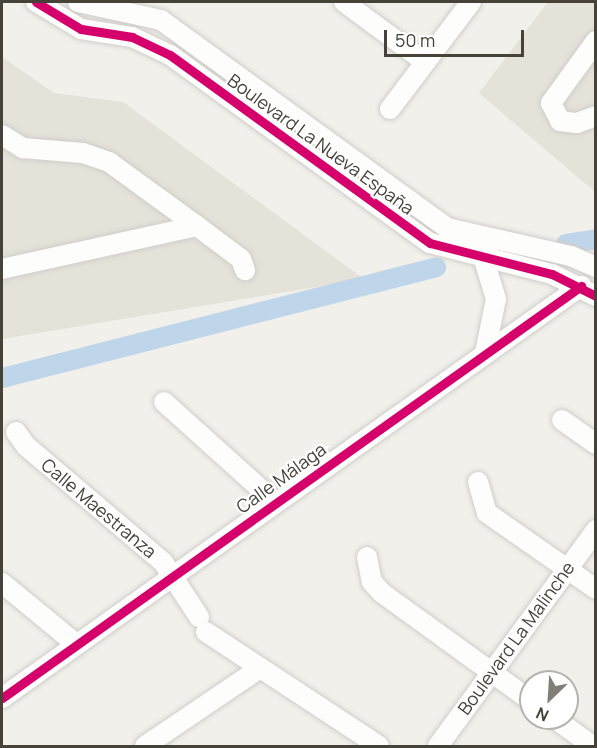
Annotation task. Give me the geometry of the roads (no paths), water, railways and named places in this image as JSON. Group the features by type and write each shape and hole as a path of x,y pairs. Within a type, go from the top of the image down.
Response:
{"street":[{"name":"Boulevard La Nueva España","path":"36,2 81,29 132,37 170,55 430,243 484,260 552,274 588,291"},
{"name":"Boulevard La Nueva España","path":"78,2 161,20 418,212 447,228 571,256 596,267"},
{"path":"344,2 425,62"},
{"path":"390,109 471,2"},
{"path":"596,41 553,97 555,118 577,123 596,116"},
{"path":"2,135 23,148 83,153 109,162 241,259 245,270"},
{"path":"2,269 196,226"},
{"path":"484,353 496,299 484,260 496,240"},
{"name":"Calle Málaga","path":"2,698 171,581 275,502 484,353 588,291"},
{"path":"164,402 275,502"},
{"path":"562,420 596,444"},
{"name":"Calle Maestranza","path":"16,432 26,446 163,562 171,581 202,624 260,668 380,747"},
{"path":"478,482 487,513 596,589"},
{"name":"Boulevard La Malinche","path":"438,747 596,530"},
{"path":"367,557 372,582 382,594 519,692"},
{"path":"2,582 76,645"},
{"path":"145,747 260,668"},
{"path":"570,730 593,747"}],"waterway":[{"path":"566,244 596,239"},
{"path":"2,378 436,267"}]}
